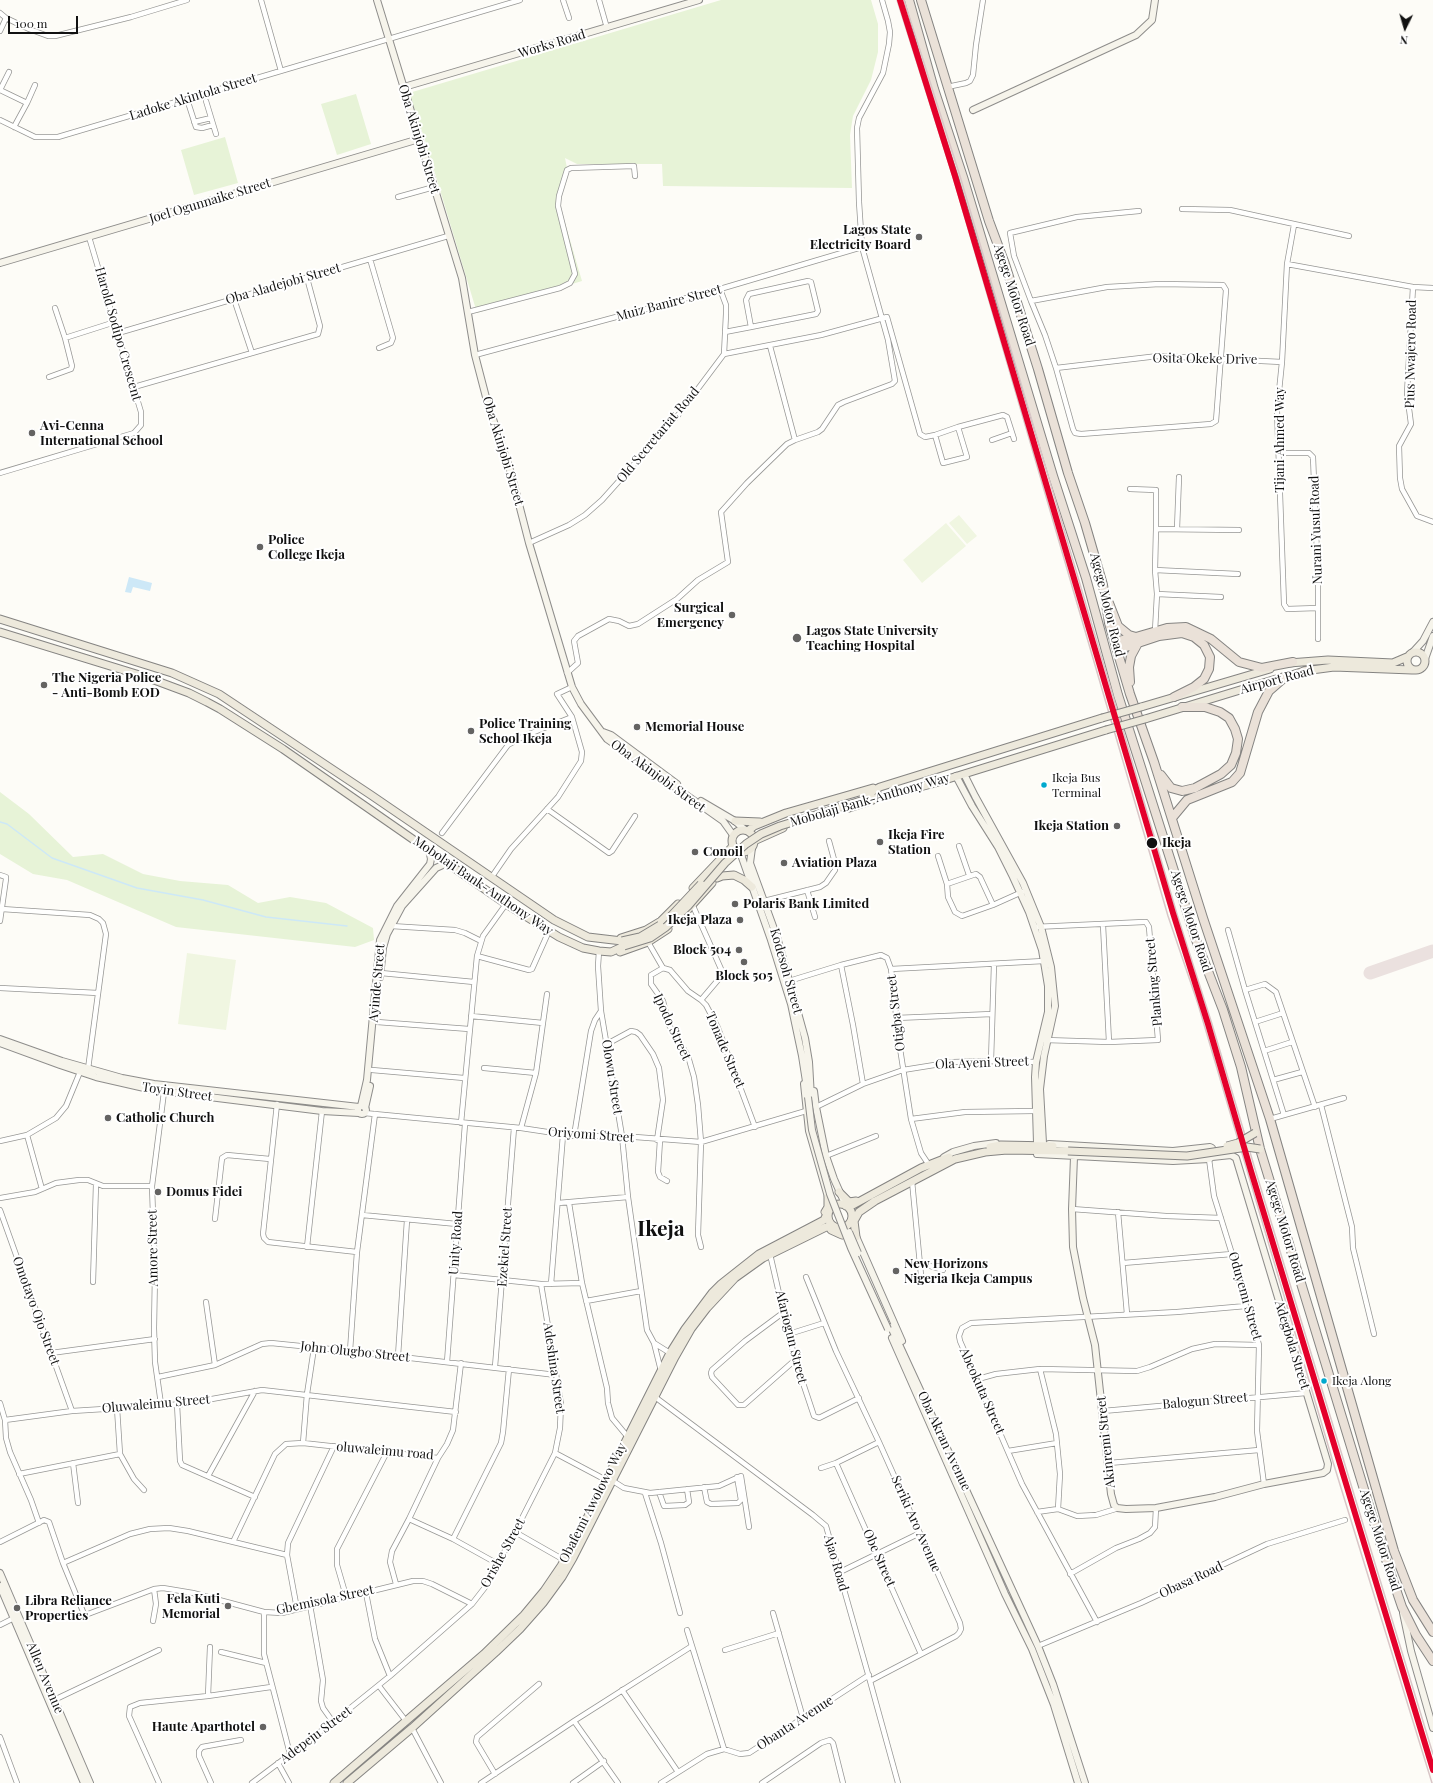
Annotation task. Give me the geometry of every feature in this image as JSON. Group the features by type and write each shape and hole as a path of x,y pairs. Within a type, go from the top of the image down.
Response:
{"highway":[{"name":"Agege Motor Road","path":"909,0 934,88 991,268 1053,476 1086,578 1118,695 1186,906 1241,1067 1255,1133 1402,1607"},
{"name":"Agege Motor Road","path":"921,0 989,221 1005,264 1038,369 1068,473 1085,523 1103,585 1109,623 1130,694 1154,762 1202,918 1270,1119 1390,1536 1413,1600 1433,1632"},
{"path":"991,268 1005,264"},
{"path":"1103,585 1118,626 1137,640"},
{"path":"1130,694 1129,667 1131,656 1137,640 1155,631 1186,627 1211,639 1239,662 1251,666 1262,668 1293,662"},
{"path":"1116,646 1137,640 1182,633 1194,637 1204,645 1210,657 1209,669 1204,680 1174,697"},
{"path":"1172,818 1187,800 1232,782 1240,773 1258,712 1269,691 1284,678 1309,670"},
{"path":"1154,762 1167,785 1171,788 1182,791 1195,788 1221,774 1230,764 1236,753 1238,739 1229,718 1220,712 1205,707 1182,707"},
{"path":"1402,1607 1416,1635 1433,1661"}],"main road":[{"name":"Mobolaji Bank-Anthony Way","path":"0,619 160,669 208,688 232,702 554,920 588,937 623,944"},
{"name":"Mobolaji Bank-Anthony Way","path":"0,632 132,672 189,693 207,702 283,750 506,904 549,931 574,944 599,951 611,952 623,944 640,937 666,920 722,861 755,833 782,821 866,797 882,797 964,774 1145,719"},
{"path":"1421,654 1425,658 1422,668 1417,671 1412,670 1407,665 1410,655 1421,654"},
{"name":"Airport Road","path":"1141,707 1293,662 1328,660 1393,663 1410,655"},
{"name":"Airport Road","path":"1145,719 1309,670 1334,667 1412,670"},
{"name":"Mobolaji Bank-Anthony Way","path":"866,797 880,787 1141,707"},
{"path":"614,941 646,930 661,921 733,846 734,835 738,831 746,830 764,821 786,813 880,787"},
{"path":"611,952 621,952 648,942 668,929 694,906 710,885 740,852 745,852 753,845 790,826 882,797"},
{"path":"786,813 784,819 790,826"},
{"path":"735,821 764,821"},
{"path":"746,830 753,835 753,845"},
{"path":"417,842 424,832"},
{"path":"733,846 740,852"},
{"path":"717,878 734,875 744,880 752,887"},
{"path":"702,878 708,877 710,885"},
{"path":"1070,1152 1186,1152 1229,1146 1238,1143 1255,1133"},
{"path":"856,1237 854,1221 866,1200 931,1167 969,1153 1007,1150 1181,1156 1206,1154 1247,1147 1260,1149"},
{"path":"839,1192 849,1202 866,1200 912,1181 931,1167"},
{"path":"828,1197 828,1207 819,1226 842,1235"},
{"name":"Obafemi Awolowo Way","path":"334,1783 406,1721 520,1629 543,1603 562,1577 610,1480 627,1436 670,1353 702,1305 721,1284 819,1226 828,1212 836,1205 851,1206 866,1200"},
{"name":"Obafemi Awolowo Way","path":"347,1783 412,1728 486,1656 544,1591 564,1560 610,1480 691,1329 734,1276 759,1254 819,1226 837,1228 846,1226 851,1221 855,1212 866,1200"},
{"path":"846,1206 851,1211 851,1221"},
{"path":"828,1212 830,1223 837,1228"}],"street":[{"path":"0,12 6,18 29,29 48,36 55,36 131,17 177,1 187,0"},
{"path":"261,0 281,71"},
{"name":"Oba Akinjobi Street","path":"377,0 462,278 475,356 487,401 511,473 529,543 572,687 589,715 604,732 607,739 723,821 734,835"},
{"name":"Ladoke Akintola Street","path":"0,120 35,138 58,137 388,38 521,0"},
{"path":"563,0 570,18"},
{"path":"599,0 607,28"},
{"name":"Works Road","path":"404,87 699,0"},
{"path":"567,673 578,663 574,641 578,636 609,619 633,626 677,599 698,580 728,562 721,512 747,483 787,444 818,432 838,405 892,384 895,380 888,340 862,247 857,128 861,113 877,86 883,72 890,32 882,0"},
{"path":"947,87 966,83 970,81 973,75 983,0"},
{"path":"973,110 1136,35 1152,20 1155,0"},
{"path":"0,31 6,18"},
{"path":"9,72 0,90 27,103"},
{"path":"14,127 35,85"},
{"path":"188,99 196,127 198,128 213,125"},
{"path":"206,101 216,134"},
{"path":"194,122 211,118"},
{"name":"Joel Ogunnaike Street","path":"0,263 419,139"},
{"path":"468,312 560,288 570,283 575,274 558,206 559,196 567,170 571,168 634,166 635,176"},
{"path":"398,197 434,187"},
{"path":"1182,209 1230,210 1349,236"},
{"path":"1031,301 1107,287 1160,284 1223,285 1226,290 1216,421 1211,424 1081,434 1075,433 1073,429 1045,335 1031,301 1014,256 1010,233 1077,217 1139,211"},
{"name":"Tijani Ahmed Way","path":"1294,225 1287,264 1282,362 1277,411 1284,607 1287,609 1318,608"},
{"name":"Harold Sodipo Crescent","path":"0,473 134,433 141,425 142,412 89,236"},
{"name":"Oba Aladejobi Street","path":"118,333 448,236"},
{"name":"Muiz Banire Street","path":"475,356 536,338 720,289 862,247"},
{"path":"370,259 393,338 391,343 379,348"},
{"path":"1287,264 1413,287 1433,288"},
{"path":"134,387 318,334 320,326 307,278"},
{"path":"726,332 751,327 816,314 818,311 811,282 808,281 749,294 746,300 751,327"},
{"name":"Pius Nwajero Road","path":"1413,287 1407,393 1411,424 1399,446 1400,478 1402,489 1417,516 1433,522"},
{"path":"720,289 726,305 724,354 821,335 887,317 920,434 925,437 935,435 1003,415 1007,417 1014,439"},
{"path":"234,299 252,353"},
{"path":"49,377 71,369 71,360 55,308"},
{"path":"65,338 115,322"},
{"path":"770,346 795,440"},
{"name":"Old Secretariat Road","path":"529,543 569,525 585,515 602,500 662,434 724,354"},
{"name":"Osita Okeke Drive","path":"1056,368 1158,356 1282,362"},
{"path":"935,435 943,463 967,457 958,427"},
{"path":"992,440 1012,433"},
{"name":"Nurani Yusuf Road","path":"1279,453 1309,453 1313,457 1318,639"},
{"path":"1177,529 1179,477"},
{"path":"1130,489 1156,490 1154,570 1156,594 1155,631"},
{"path":"1156,529 1239,530"},
{"path":"1154,570 1238,574"},
{"path":"1156,594 1221,597"},
{"path":"1410,655 1423,641 1433,622"},
{"path":"1425,658 1433,636"},
{"path":"491,878 511,849 558,797 580,761 582,752 572,717 557,694 572,687"},
{"path":"442,834 508,745 524,736 572,717"},
{"path":"604,732 710,808 735,821 746,830"},
{"path":"964,774 974,796 1003,844 1023,892 1044,961 1048,986 1048,1012 1040,1089 1040,1143"},
{"path":"956,776 972,806 998,846 1041,928 1051,967 1055,995 1052,1021 1036,1062 1034,1089 1034,1111 1040,1143"},
{"path":"547,809 609,853 612,851 635,816"},
{"path":"764,901 820,887 826,883 835,870 835,863 829,841"},
{"name":"Kodesoh Street","path":"753,845 750,863 777,937 803,1031 809,1062 810,1097"},
{"path":"959,846 969,875"},
{"name":"Ayinde Street","path":"362,1110 367,1080 380,940 397,906 430,864 431,859 429,850"},
{"name":"Kodesoh Street","path":"740,852 785,983 810,1097"},
{"path":"938,856 947,884 948,897 958,915 962,916 1023,892"},
{"name":"Ayinde Street","path":"362,1110 368,1098 372,1070 383,948 387,934 402,906 438,866 447,863"},
{"path":"947,884 969,875 976,874 980,877 993,905"},
{"path":"0,875 6,877 0,920"},
{"path":"807,890 815,917"},
{"name":"Unity Road","path":"446,1362 454,1275 463,1124 464,1078 477,956 480,941 506,904"},
{"path":"694,906 721,969 718,980 701,1000"},
{"path":"2,909 90,915 99,918 104,927 106,934 88,1069"},
{"name":"Planking Street","path":"1034,927 1041,928 1144,922 1146,922 1150,927 1158,1040 1109,1042 1045,1040"},
{"path":"1103,925 1109,1042"},
{"path":"391,926 455,930 465,933 480,941"},
{"path":"1228,930 1284,1115"},
{"path":"477,956 529,970 532,969 549,931"},
{"path":"648,942 663,968"},
{"name":"Olowu Street","path":"599,951 598,966 601,1011 622,1136 628,1197 641,1290 647,1330 654,1343 661,1371"},
{"name":"Otigba Street","path":"790,981 841,965 881,955 887,958 891,969 896,1018 911,1119 921,1153 931,1167"},
{"path":"891,969 1044,961"},
{"path":"991,1061 994,964"},
{"path":"841,965 854,1025 863,1084"},
{"name":"Tonade Street","path":"663,968 670,970 688,991 701,1000 718,1028 755,1127"},
{"name":"Ipodo Street","path":"663,968 651,975 650,980 651,984 663,1001 669,1025 688,1056 694,1077 701,1142"},
{"path":"381,973 474,982"},
{"path":"1245,990 1265,984 1269,985 1276,992 1315,1107"},
{"path":"0,988 98,993"},
{"path":"521,1128 536,1072 547,994"},
{"path":"574,1136 591,1031 595,1020 601,1011"},
{"path":"1255,1022 1283,1013"},
{"path":"896,1018 992,1014"},
{"path":"471,1016 543,1023"},
{"path":"377,1022 469,1029"},
{"path":"607,1044 631,1032 636,1032 640,1035 653,1054 659,1068 663,1100 658,1140 658,1172 660,1177 667,1181"},
{"name":"Toyin Street","path":"0,1039 88,1069 122,1078 154,1084 362,1110 374,1114"},
{"path":"1264,1051 1292,1042"},
{"name":"Toyin Street","path":"0,1043 80,1072 121,1084 164,1092 322,1110 362,1110"},
{"path":"802,1056 806,1111 816,1157 830,1205 828,1212"},
{"name":"Ola Ayeni Street","path":"816,1107 863,1084 903,1070 932,1065 991,1061 1036,1062"},
{"path":"809,1062 826,1156 839,1192 846,1206"},
{"path":"484,1068 536,1072"},
{"path":"372,1070 464,1078"},
{"path":"0,1141 27,1135 56,1118 66,1106 80,1072"},
{"path":"1273,1080 1302,1072"},
{"name":"Amore Street","path":"161,1404 155,1362 152,1186 164,1092"},
{"name":"Oba Akran Avenue","path":"810,1097 812,1130 830,1194 851,1248 890,1328 905,1354 1038,1646 1053,1684 1085,1783"},
{"path":"1270,1119 1344,1098"},
{"path":"277,1104 270,1159 263,1234 264,1238 268,1242 357,1252"},
{"path":"1321,1105 1352,1227 1353,1248 1374,1334"},
{"path":"307,1247 322,1110"},
{"name":"Oriyomi Street","path":"374,1114 463,1124 521,1128 574,1136 622,1136 658,1140 701,1142 806,1111"},
{"path":"911,1119 965,1112 1034,1111"},
{"path":"350,1351 357,1252 374,1114"},
{"name":"Ezekiel Street","path":"495,1367 514,1128"},
{"path":"27,1135 42,1189"},
{"path":"551,1284 563,1135"},
{"path":"816,1157 818,1160 822,1161 826,1156 876,1136"},
{"path":"701,1142 700,1223 698,1235 701,1247"},
{"path":"1004,1142 1168,1151 1210,1147 1213,1153 1210,1158 1173,1161 1070,1152 1004,1152 942,1162 953,1152 982,1145 1004,1142"},
{"name":"Akinremi Street","path":"1070,1152 1075,1260 1088,1316 1098,1370 1113,1501 1114,1505 1119,1508"},
{"path":"215,1219 222,1158 227,1155 270,1159"},
{"name":"Adegbola Street","path":"1210,1158 1231,1155 1236,1158 1238,1163 1257,1232 1328,1464 1328,1470 1323,1473 1264,1484"},
{"name":"Oduyemi Street","path":"1210,1158 1214,1196 1259,1345 1257,1431 1264,1484"},
{"path":"0,1198 42,1189 56,1183 78,1180 88,1180 103,1186 152,1186"},
{"path":"912,1181 921,1275"},
{"path":"93,1282 96,1184"},
{"path":"558,1203 628,1197"},
{"path":"569,1203 582,1283 607,1388 608,1404 612,1418 627,1436"},
{"name":"Omotayo Ojo Street","path":"0,1210 72,1411"},
{"path":"1072,1210 1221,1218"},
{"path":"1118,1212 1126,1314"},
{"path":"362,1215 457,1224"},
{"path":"398,1356 407,1220"},
{"path":"851,1221 856,1237 904,1346 905,1354"},
{"path":"837,1228 842,1235 889,1336 902,1360"},
{"name":"Afariogun Street","path":"770,1254 796,1360 814,1416 819,1418 859,1398"},
{"path":"1123,1262 1232,1254"},
{"path":"920,1263 943,1270"},
{"path":"858,1270 858,1266 861,1264 869,1266"},
{"path":"454,1275 541,1284 582,1283"},
{"name":"Seriki Aro Avenue","path":"806,1277 824,1323 880,1442 960,1623 961,1629 960,1633 956,1636 870,1681"},
{"name":"Adeshina Street","path":"541,1284 562,1418 554,1453"},
{"path":"586,1301 641,1290"},
{"path":"206,1302 215,1365"},
{"name":"Abeokuta Street","path":"1098,1622 1070,1574 1037,1512 1008,1451 978,1379 960,1341 959,1336 962,1328 971,1323 1177,1312 1246,1306"},
{"path":"784,1312 745,1341 712,1370 712,1378 738,1405 744,1405 796,1360"},
{"path":"789,1334 824,1323"},
{"name":"Oba Akran Avenue","path":"890,1328 902,1360 1005,1594 1034,1655 1054,1705 1078,1783"},
{"path":"51,1354 155,1339"},
{"path":"654,1343 670,1353"},
{"name":"John Olugbo Street","path":"158,1377 215,1365 262,1344 278,1344 398,1356 509,1368 556,1375"},
{"path":"978,1379 996,1374 1040,1369 1142,1370 1192,1349 1215,1344 1259,1345"},
{"path":"303,1443 307,1394 314,1348"},
{"name":"oluwaleimu road","path":"233,1542 279,1449 286,1444 303,1443 438,1458 448,1444 454,1430 461,1364"},
{"path":"453,1539 501,1443 509,1368"},
{"path":"1040,1369 1057,1443 1060,1474 1058,1509"},
{"path":"208,1476 254,1390"},
{"name":"Oluwaleimu Street","path":"5,1420 72,1411 203,1401 254,1390 307,1394"},
{"name":"Balogun Street","path":"1103,1411 1306,1392"},
{"path":"307,1394 456,1412"},
{"name":"Ajao Road","path":"655,1397 822,1523 828,1531 838,1573 898,1783"},
{"path":"0,1403 5,1420 6,1438 10,1452 31,1500 39,1523"},
{"path":"178,1404 180,1462 182,1465 254,1497"},
{"path":"117,1408 120,1454 134,1479 144,1490"},
{"path":"821,1468 836,1463 880,1442"},
{"path":"1008,1451 1057,1443"},
{"path":"297,1609 287,1555 289,1539 334,1446"},
{"path":"1109,1463 1259,1450"},
{"path":"346,1596 337,1566 337,1549 386,1452"},
{"path":"554,1453 624,1488 645,1493 719,1486 741,1476 749,1527"},
{"name":"Orishe Street","path":"379,1686 472,1604 486,1586 515,1532 554,1453"},
{"path":"19,1474 120,1454"},
{"path":"396,1584 390,1560 392,1551 438,1458"},
{"path":"73,1463 78,1503"},
{"name":"Obe Street","path":"836,1463 920,1654"},
{"path":"704,1487 707,1502 710,1504 738,1503 741,1500 737,1477"},
{"path":"1037,1512 1058,1509 1077,1516 1096,1515 1119,1508 1156,1508 1215,1497 1264,1484"},
{"path":"659,1492 664,1506 685,1505 689,1502 687,1489"},
{"path":"645,1493 661,1543 680,1613"},
{"path":"1070,1574 1116,1548 1139,1540 1150,1533 1155,1527 1156,1508"},
{"path":"409,1519 453,1539 498,1564"},
{"name":"Obasa Road","path":"1038,1646 1098,1622 1267,1544 1345,1520"},
{"path":"0,1542 39,1523 47,1521 49,1522 63,1563 130,1534 150,1529 169,1528 188,1531 287,1555"},
{"path":"515,1532 564,1560"},
{"path":"838,1573 920,1533"},
{"name":"Gbemisola Street","path":"63,1563 84,1614 88,1614 154,1589 163,1588 175,1589 264,1612 282,1613 310,1604 412,1581 423,1581 472,1604"},
{"name":"Allen Avenue","path":"0,1573 90,1783"},
{"name":"Allen Avenue","path":"0,1586 84,1783"},
{"path":"153,1621 156,1604 154,1589"},
{"path":"366,1592 375,1638 390,1676"},
{"path":"310,1604 323,1680 321,1701 323,1708 333,1722"},
{"name":"Agege Motor Road","path":"1402,1607 1411,1651 1433,1728"},
{"path":"264,1612 263,1647 271,1686 290,1754"},
{"path":"772,1613 804,1718"},
{"path":"0,1625 14,1618"},
{"path":"687,1630 724,1749"},
{"path":"725,1650 779,1633"},
{"path":"481,1783 574,1721 692,1646"},
{"path":"208,1696 210,1647"},
{"path":"54,1700 159,1650"},
{"path":"221,1652 266,1663"},
{"name":"Obanta Avenue","path":"661,1783 707,1754 724,1749 740,1754 749,1753 804,1718 868,1674"},
{"path":"495,1774 476,1742 477,1737 540,1684"},
{"path":"159,1783 129,1716 130,1707 140,1703 208,1696 271,1686"},
{"path":"379,1686 406,1721"},
{"name":"Adepeju Street","path":"252,1783 379,1686"},
{"path":"622,1690 678,1772"},
{"path":"574,1721 604,1761 618,1783"},
{"path":"412,1728 441,1783"},
{"path":"0,1737 17,1783"},
{"path":"212,1783 199,1756 199,1751 202,1747 241,1740"},
{"path":"762,1783 821,1743 830,1740 833,1743 843,1783"},
{"path":"573,1783 604,1761"},
{"path":"278,1763 289,1783"}],"green space":[{"path":"721,0 871,0 878,24 878,52 871,80 853,116 850,135 852,188 663,186 662,164 577,164 565,158 568,173 558,199 582,281 477,313 425,140 409,93"},
{"path":"356,94 371,144 337,155 321,104"},
{"path":"225,137 238,183 194,195 181,150"},
{"path":"959,515 977,536 967,544 949,523"},
{"path":"946,523 966,546 922,583 903,560"},
{"path":"0,792 29,814 73,857 103,854 143,874 180,881 228,885 258,903 290,897 326,903 373,928 374,940 355,947 176,927 67,880 33,874 0,854"},
{"path":"187,953 236,960 226,1030 178,1024"}],"water":[{"path":"129,577 152,583 150,591 133,587 131,593 125,592"}],"waterway":[{"path":"0,822 7,824 52,858 137,888 203,900 266,917 347,926"}],"taxiway":[{"path":"1370,973 1433,951"}],"railway":[{"path":"897,0 953,177 1168,916 1198,1004 1333,1462 1432,1783"},
{"path":"904,0 960,176 1177,914 1212,1024 1433,1754"}],"transit line":[{"path":"900,0 955,176 1173,913 1208,1024 1251,1171 1433,1770"}],"place":[{"name":"Lagos State Electricity Board","path":"919,237"},
{"name":"Avi-Cenna International School","path":"32,433"},
{"name":"Police College Ikeja","path":"260,547"},
{"name":"Surgical Emergency","path":"732,615"},
{"name":"Lagos State University Teaching Hospital","path":"797,638"},
{"name":"The Nigeria Police - Anti-Bomb EOD","path":"44,685"},
{"name":"Memorial House","path":"637,727"},
{"name":"Police Training School Ikeja","path":"471,731"},
{"name":"Ikeja Bus Terminal","path":"1044,785"},
{"name":"Ikeja Station","path":"1117,826"},
{"name":"Ikeja Fire Station","path":"880,842"},
{"name":"Ikeja","path":"1152,843"},
{"name":"Conoil","path":"695,852"},
{"name":"Aviation Plaza","path":"784,863"},
{"name":"Polaris Bank Limited","path":"735,904"},
{"name":"Ikeja Plaza","path":"740,920"},
{"name":"Block 504","path":"739,950"},
{"name":"Block 505","path":"744,962"},
{"name":"Catholic Church","path":"108,1118"},
{"name":"Domus Fidei","path":"158,1192"},
{"name":"New Horizons Nigeria Ikeja Campus","path":"896,1271"},
{"name":"Ikeja Along","path":"1324,1381"},
{"name":"Fela Kuti Memorial","path":"228,1606"},
{"name":"Libra Reliance Properties","path":"17,1608"},
{"name":"Haute Aparthotel","path":"263,1727"}],"district":[{"name":"Ikeja","path":"661,1229"}]}
